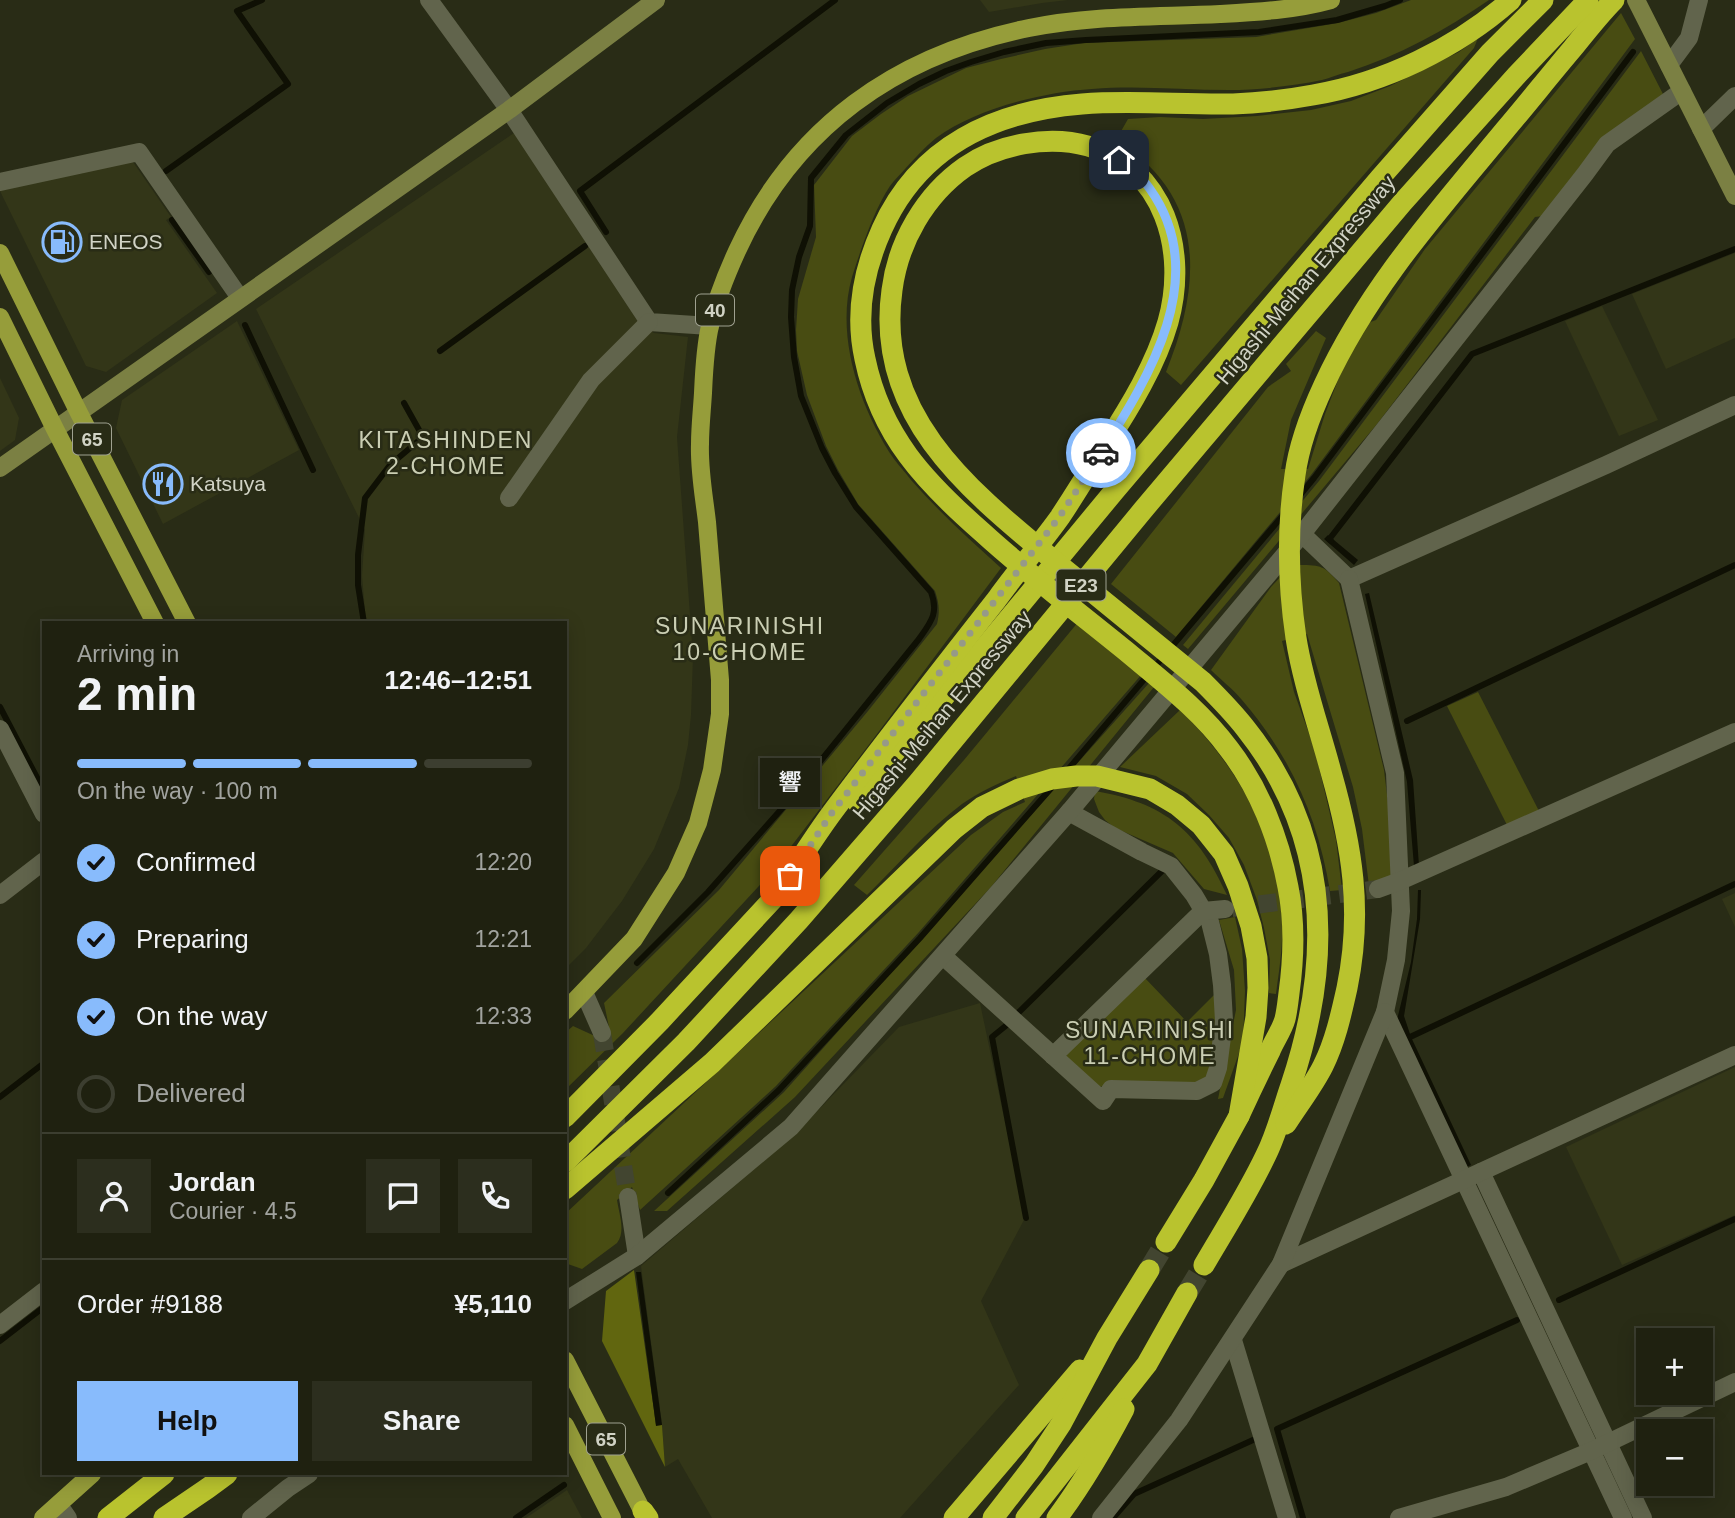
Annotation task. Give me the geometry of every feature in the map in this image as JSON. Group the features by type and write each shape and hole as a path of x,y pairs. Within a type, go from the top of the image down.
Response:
{"highway":[{"path":"1166,1242 1239,1115 1285,1019 1293,964 1294,930 1285,867 1262,804 1246,773 1229,748 1187,701 999,548 949,503 910,460 889,428 869,379 860,326 863,284 875,244 899,197 930,160 971,133 1021,114 1080,104 1235,103 1277,101 1319,94 1394,71 1433,53 1468,32 1511,0"},
{"name":"Higashi-Meihan Expressway","path":"567,1115 660,1021 776,896 1380,178 1490,53 1543,0"},
{"path":"1204,1265 1268,1152 1323,1066 1340,1023 1355,935 1352,861 1305,680 1296,639 1291,590 1290,546 1295,471 1314,407 1331,370 1376,292 1408,247 1603,2"},
{"name":"Higashi-Meihan Expressway","path":"567,1160 686,1041 799,920 917,784 1143,510 1403,202 1516,76 1603,2"},
{"path":"776,896 831,814 1060,516 1128,410 1161,344 1170,317 1175,272 1175,250 1162,209 1150,188 1136,173 1119,160 1097,149 1072,141 1046,140 1018,145 969,164 948,180 916,221 901,251 894,276 888,321 890,344 900,382 915,419 946,463 1016,529 1203,682 1246,729 1281,783 1305,843 1313,873 1319,938 1310,1018 1301,1056 1268,1152"},
{"path":"567,1187 712,1063 954,829 982,807 1019,789 1052,779 1076,776 1113,779 1150,789 1177,805 1201,825 1224,854 1251,926 1257,958 1256,1017 1239,1115"},
{"path":"993,1518 1034,1465 1061,1424 1107,1338 1149,1270"},
{"path":"1057,1518 1104,1446 1187,1293"},
{"path":"954,1518 1107,1338"},
{"path":"1026,1518 1147,1364"},
{"path":"108,1518 163,1475"},
{"path":"159,1518 214,1475"},
{"path":"164,1518 226,1475"}],"main road":[{"name":"40","path":"567,1009 634,939 676,873 698,823 712,771 720,714 720,680 699,445 705,365 710,326 727,273 749,224 787,167 824,127 863,96 944,51 985,38 1032,27 1095,19 1248,6 1294,8 1331,0"},
{"name":"65","path":"0,253 79,414 186,621"},
{"name":"65","path":"0,317 154,621"},
{"name":"65","path":"567,1364 646,1516"},
{"name":"65","path":"567,1429 612,1518"},
{"path":"43,1518 63,1511 91,1475"}],"street":[{"path":"429,0 509,110 649,322"},
{"path":"0,468 509,110 656,0"},
{"path":"1636,0 1735,196"},
{"path":"1669,65 1689,38 1699,0"},
{"path":"567,1300 637,1256 792,1127 1069,812 1302,534 1607,144 1682,91"},
{"path":"1701,130 1735,96"},
{"path":"0,182 139,152 240,298"},
{"path":"509,498 591,380 649,322 710,326"},
{"path":"1349,579 1735,405"},
{"path":"1101,1518 1179,1420 1280,1264 1385,1012 1396,960 1401,911 1395,773 1349,579 1302,534"},
{"path":"0,729 42,810"},
{"path":"1377,889 1735,732"},
{"path":"943,956 1103,1101 1111,1089 1197,1091 1213,1083 1218,1068 1224,1021 1218,954 1210,922 1194,895 1171,866 1069,812"},
{"path":"0,895 42,863"},
{"path":"1054,1056 1203,911 1225,909"},
{"path":"584,992 602,1033"},
{"path":"1385,1012 1623,1518"},
{"path":"1280,1264 1735,1055"},
{"path":"1481,1172 1643,1518"},
{"path":"628,1198 637,1256"},
{"path":"0,1325 42,1293"},
{"path":"1233,1340 1287,1518"},
{"path":"1399,1518 1506,1487 1591,1451 1735,1382"},
{"path":"251,1518 308,1475"}],"shaded area":[{"path":"980,0 1068,0 989,12"},
{"path":"514,133 639,323 654,333 688,337 677,437 693,656 688,745 679,788 654,849 622,901 586,948 567,967 567,621 366,621 362,576 365,530 256,309"},
{"path":"133,162 171,217 166,220 217,293 106,372 86,366 0,191 0,184"},
{"path":"1735,253 1735,338 1666,369 1632,294"},
{"path":"1602,306 1658,420 1619,436 1565,321"},
{"path":"237,321 299,450 163,524 116,428 122,400"},
{"path":"0,378 19,418 15,440 0,451"},
{"path":"1328,535 1358,560 1354,565 1324,539"},
{"path":"1369,593 1413,780 1419,866 1414,866 1407,782 1365,594"},
{"path":"1418,890 1421,890 1420,919 1404,1016 1411,1037 1471,1165 1467,1167 1397,1020 1411,962"},
{"path":"1735,893 1735,927 1722,899"},
{"path":"980,1003 1025,1218 981,1301 1019,1385 900,1518 712,1518 678,1459 665,1467 641,1266 794,1135 899,1027"},
{"path":"1735,1067 1735,1215 1622,1265 1566,1147"},
{"path":"634,1270 656,1425 662,1425 665,1467 602,1341 606,1291"},
{"path":"636,1272 641,1272 662,1425 656,1426"},
{"path":"567,1490 582,1518 526,1518"}],"green space":[{"path":"1411,0 1489,0 1404,50 1322,80 1240,90 1092,89 1052,94 1010,104 970,119 936,138 892,184 873,218 852,277 847,323 854,371 871,418 896,462 933,503 1001,568 770,874 623,1033 567,1088 567,1031 573,1026 597,1037 609,1027 604,1003 719,890 937,624 939,607 935,591 858,504 826,446 807,395 797,351 796,330 798,299 816,237 814,185 852,136 908,96 966,68 1045,49 1084,43 1256,37 1338,23"},
{"path":"1621,13 1635,39 1311,475 1176,637 1111,584 1268,387 1291,371 1286,364 1316,331 1326,338 1291,420 1281,469 1308,469 1343,367 1368,323 1376,320 1425,249"},
{"path":"1478,38 1474,48 1181,385 1166,372 1186,306 1190,275 1189,244 1181,215 1167,188 1146,163 1116,140 1128,119 1257,116 1311,110 1351,101 1390,86 1459,52"},
{"path":"1641,51 1663,94 1543,216 1535,217 1377,424 1188,649 1183,645 1319,481"},
{"path":"1299,565 1322,568 1339,583 1384,770 1394,853 1392,879 1369,886 1362,829 1353,787 1307,634 1282,641 1294,692 1315,750 1336,840 1342,890 1330,891 1310,814 1275,744 1238,696 1211,670 1271,587 1288,569"},
{"path":"1079,621 1142,674 919,932 776,1086 640,1210 632,1187 617,1200 621,1228 617,1243 582,1269 567,1264 567,1212 971,835 1003,812 1025,802 1016,776 988,789 962,804 937,825 867,895 854,885 964,760"},
{"path":"1149,683 1154,687 991,887 795,1097 667,1211 654,1211 784,1092"},
{"path":"1478,692 1539,811 1507,825 1447,706"},
{"path":"1180,710 1221,756 1238,781 1264,834 1279,893 1282,924 1276,994 1269,993 1270,960 1257,900 1244,865 1229,838 1187,794 1156,776 1120,767"},
{"path":"1095,791 1141,803 1176,824 1204,853 1227,895 1204,889 1173,853 1115,828 1099,812 1094,799"},
{"path":"1235,917 1242,949 1245,991 1243,1042 1223,1098 1218,1099 1236,1010 1234,970 1219,920"},
{"path":"1143,976 1187,1022 1219,990 1210,1076 1193,1086 1109,1084 1097,1088 1066,1060 1067,1049"}],"waterway":[{"path":"166,171 288,84 237,11 262,0"},
{"path":"606,232 580,191 835,0"},
{"path":"637,963 708,892 785,805 919,639 934,612 931,592 856,507 835,473 801,396 794,357 792,290 799,257 810,226 811,178 846,135 887,103 946,71 1004,52 1046,43 1259,32 1337,20 1400,0"},
{"path":"1300,495 1633,52"},
{"path":"172,220 209,272"},
{"path":"440,351 585,246"},
{"path":"1331,541 1329,539 1472,354 1735,249"},
{"path":"245,325 313,470"},
{"path":"364,621 358,585 358,555 365,498 390,465 423,437 404,403"},
{"path":"1065,773 1284,514"},
{"path":"1407,721 1735,565"},
{"path":"0,707 42,787"},
{"path":"668,1193 779,1090 920,938 1053,786"},
{"path":"1018,1013 1165,868"},
{"path":"1408,1038 1735,884"},
{"path":"1008,1024 992,1037 1026,1218"},
{"path":"0,1097 42,1065"},
{"path":"1559,1300 1735,1219"},
{"path":"0,1341 42,1309"},
{"path":"1303,1518 1277,1429 1517,1320"},
{"path":"1113,1518 1134,1494 1253,1440"},
{"path":"516,1518 564,1485"}],"tunnel":[{"path":"1232,908 1378,889"},
{"path":"602,1033 628,1197"},
{"path":"1149,1270 1166,1242"},
{"path":"1187,1293 1204,1265"}],"way so far":[{"path":"790,876 831,814 1060,516 1101,453"}],"place":[{"name":"ENEOS","path":"62,242"},
{"name":"Katsuya","path":"163,484"},
{"name":"響","path":"790,876"}],"district":[{"name":"KITASHINDEN 2-CHOME","path":"446,453"},
{"name":"SUNARINISHI 10-CHOME","path":"740,639"},
{"name":"SUNARINISHI 11-CHOME","path":"1150,1043"}],"route":[{"path":"1101,453 1128,410 1161,344 1170,317 1174,291 1175,250 1162,209 1150,188 1119,160"}]}
